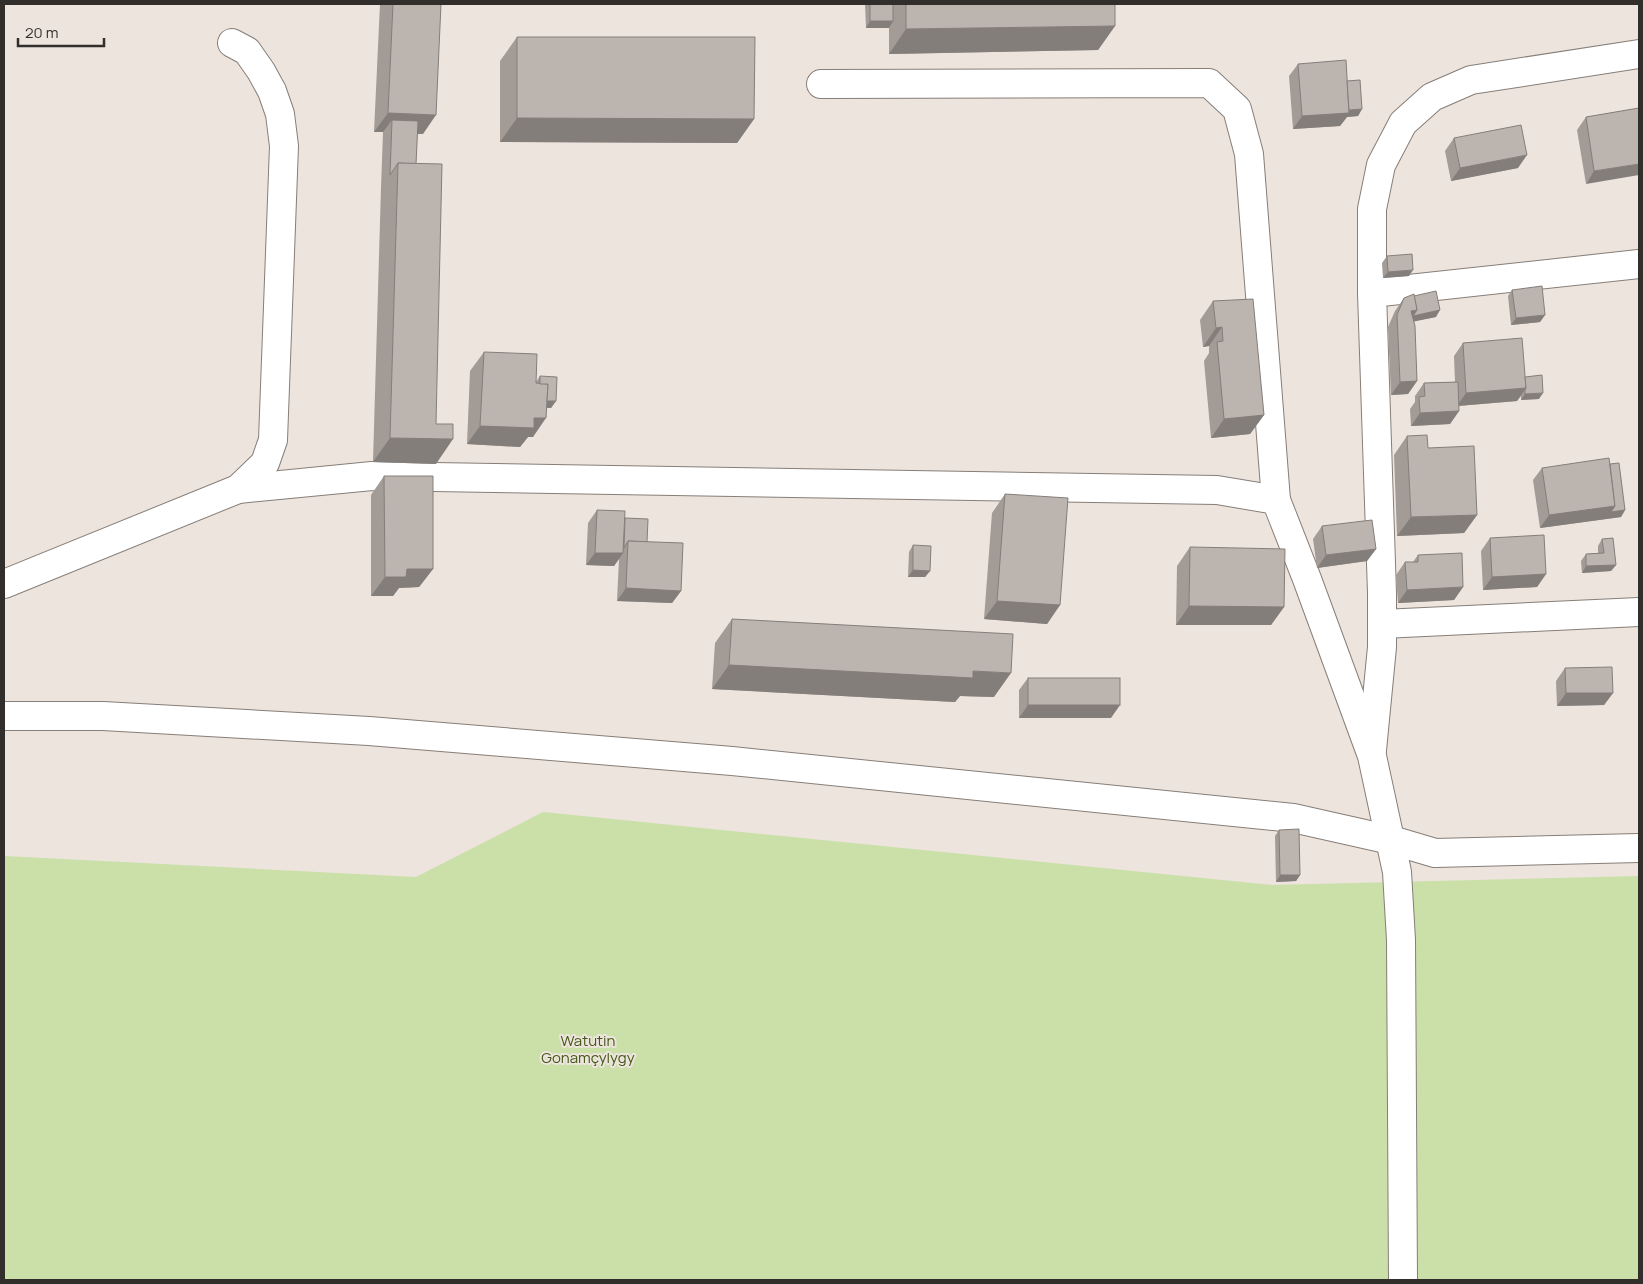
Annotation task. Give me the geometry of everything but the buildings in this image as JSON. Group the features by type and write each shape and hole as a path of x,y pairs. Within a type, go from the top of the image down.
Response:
{"street":[{"path":"232,43 247,51 272,91 280,114 284,146 273,440 265,462 238,489"},
{"path":"1372,756 1382,647 1382,593 1372,293 1372,210 1382,165 1403,123 1432,97 1472,80 1639,54"},
{"path":"821,84 1209,83 1237,108 1249,154 1276,500 1372,756 1397,872 1401,940 1403,1280"},
{"path":"1372,293 1639,264"},
{"path":"4,584 238,489 372,476 1217,490 1276,500"},
{"path":"1382,624 1639,612"},
{"path":"4,716 103,716 360,731 732,761 1293,818 1391,840 1435,853 1639,848"}],"green space":[{"name":"Watutin Gonamçylygy","path":"543,812 1272,885 1639,876 1639,1280 4,1280 4,856 416,877"}]}
